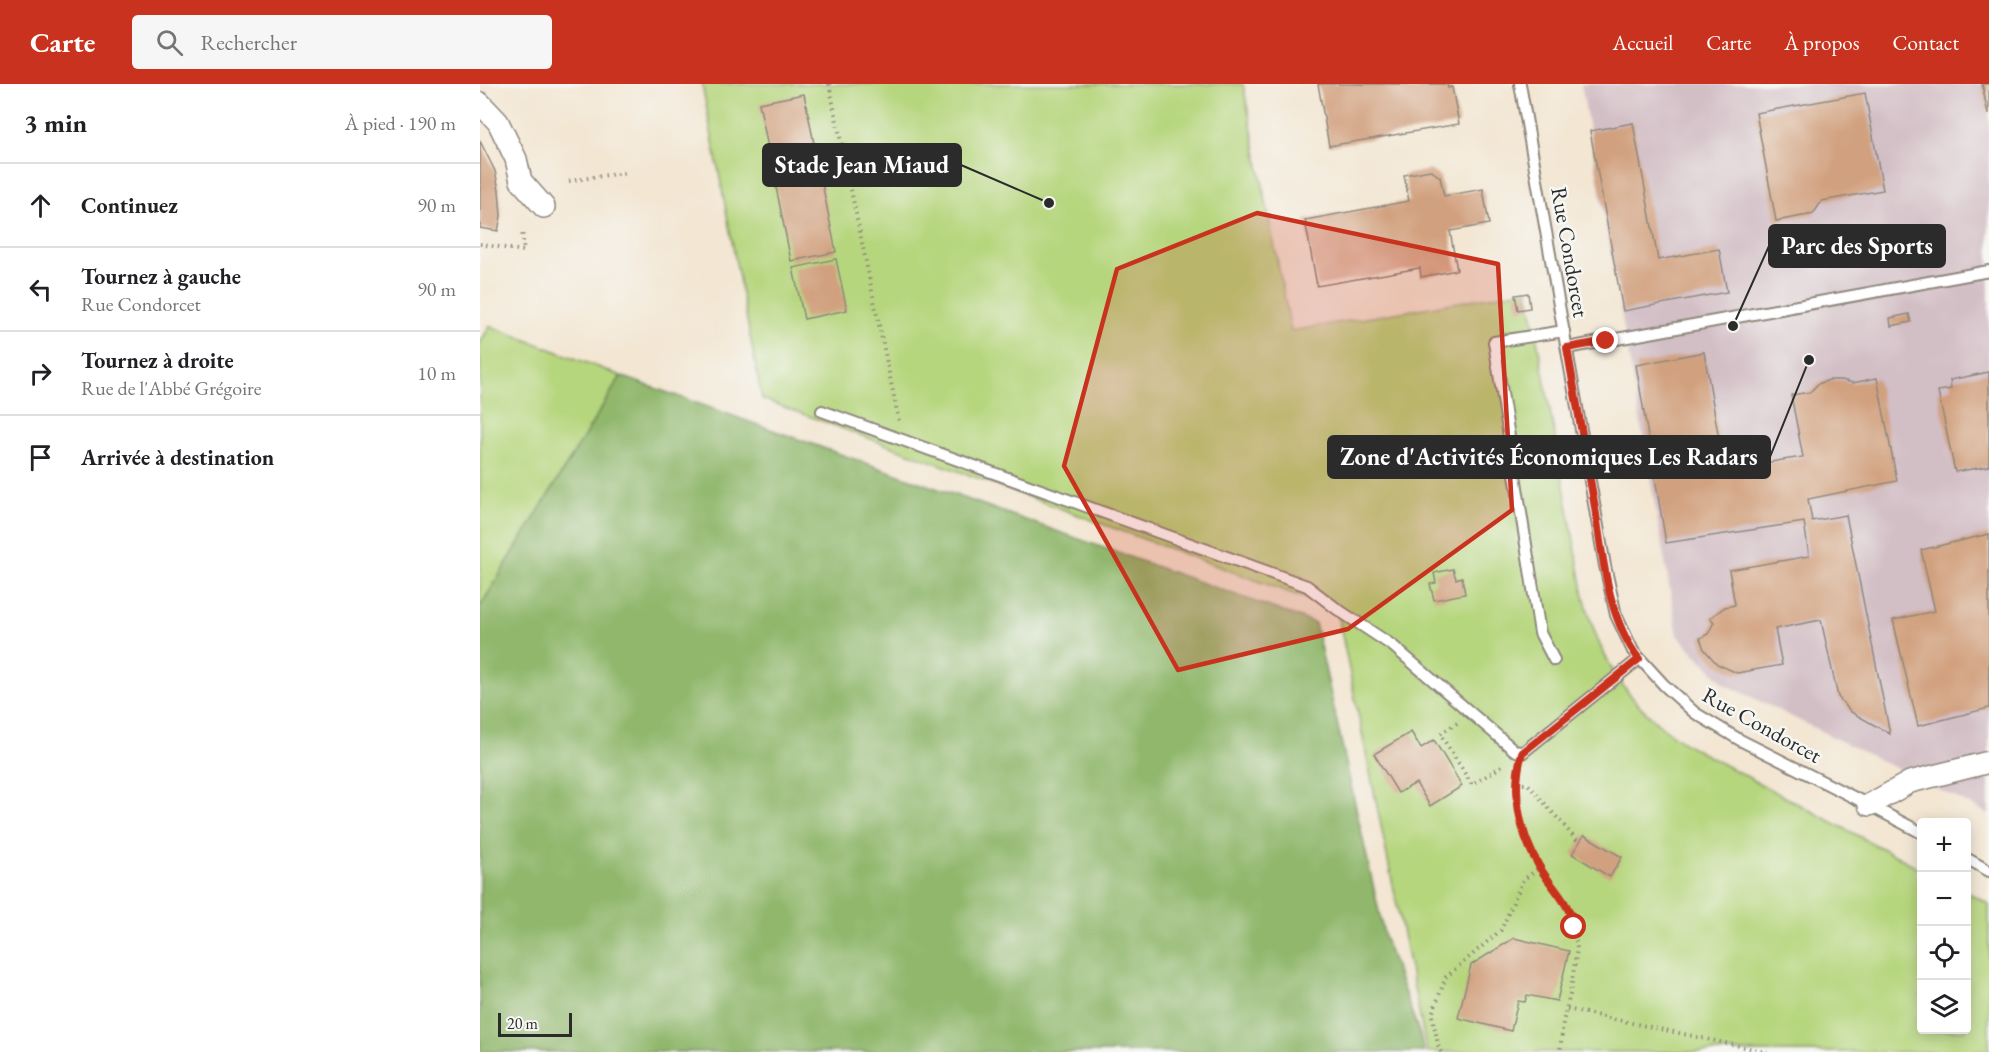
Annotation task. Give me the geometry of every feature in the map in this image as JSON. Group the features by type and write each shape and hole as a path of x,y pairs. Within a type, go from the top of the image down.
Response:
{"street":[{"path":"480,103 498,122 516,159 521,181 544,207"},
{"path":"1869,805 1910,782 1989,762"}],"lane":[{"name":"Rue Condorcet","path":"1520,84 1605,566 1616,615 1633,651 1664,685 1695,713 1740,740 1917,830"},
{"path":"1567,348 1989,271"},
{"path":"1554,660 1540,633 1494,342 1564,331"},
{"path":"822,411 1307,586 1393,646 1514,750 1522,753 1639,659"},
{"path":"1971,861 1989,871"}],"path":[{"path":"829,84 903,440"},
{"path":"568,182 628,172"},
{"path":"480,244 524,251 522,230"},
{"path":"1473,714 1440,734 1472,785 1522,753"},
{"path":"1522,753 1517,784 1517,808 1531,852 1539,868 1568,909 1574,927 1577,949 1560,1052"},
{"path":"1517,784 1528,784 1579,843"},
{"path":"1441,1052 1432,1014 1446,977 1501,930 1523,880 1539,868"},
{"path":"1567,1009 1767,1052"}],"highlighted area":[{"path":"1257,213 1498,264 1512,510 1348,629 1178,670 1064,466 1117,269"}],"shaded area":[{"path":"1581,84 1989,84 1989,814 1725,684 1678,636"}],"green space":[{"path":"702,84 1243,84 1291,331 1528,290 1584,596 1596,634 1613,670 1636,702 1650,716 1688,745 1917,867 1917,1034 1971,1034 1971,894 1989,904 1989,1052 1427,1052 1337,610 762,399"},
{"path":"490,326 621,376 480,607 480,343"},
{"path":"621,376 1315,623 1385,939 1424,1052 480,1052 480,607"}],"building":[{"path":"1318,84 1447,84 1448,88 1452,87 1459,124 1329,146"},
{"path":"1982,84 1989,84 1989,114 1988,114"},
{"path":"1865,93 1883,190 1822,201 1813,214 1776,221 1756,113"},
{"path":"804,94 836,252 791,261 759,103"},
{"path":"1633,123 1658,260 1719,249 1727,292 1623,311 1590,131"},
{"path":"480,141 495,171 499,190 501,216 498,231 480,228"},
{"path":"1430,170 1440,177 1444,196 1483,189 1489,224 1450,231 1457,270 1421,277 1420,268 1317,286 1305,220 1409,201 1404,175"},
{"path":"836,259 847,310 804,319 793,268"},
{"path":"1528,293 1530,308 1518,310 1515,295"},
{"path":"1909,314 1911,322 1891,326 1890,318"},
{"path":"1704,352 1724,469 1803,457 1791,395 1810,392 1818,384 1829,380 1853,383 1877,378 1897,481 1808,499 1812,521 1846,515 1890,734 1851,712 1838,697 1821,620 1775,629 1782,665 1737,673 1717,664 1704,649 1700,638 1708,634 1714,622 1710,618 1725,607 1735,605 1729,570 1809,556 1804,522 1666,543 1636,365"},
{"path":"1989,372 1989,466 1955,472 1938,391 1951,389 1950,380"},
{"path":"1989,534 1989,708 1918,726 1893,620 1935,611 1921,550"},
{"path":"1453,569 1456,579 1462,577 1465,594 1434,600 1430,584 1436,583 1434,573"},
{"path":"1411,732 1421,748 1434,740 1462,786 1430,806 1416,783 1398,793 1374,754"},
{"path":"1584,835 1622,857 1610,877 1572,854"},
{"path":"1514,938 1569,951 1557,1001 1527,995 1525,1002 1518,1001 1511,1031 1458,1018 1471,965"}],"place":[{"name":"Stade Jean Miaud","path":"1049,203"},
{"name":"Parc des Sports","path":"1733,326"},
{"name":"Zone d'Activités Économiques Les Radars","path":"1809,360"}],"route":[{"path":"1574,927 1568,909 1539,868 1531,852 1517,808 1516,795 1522,753 1639,659 1616,615 1605,566 1567,348 1606,341"}]}
